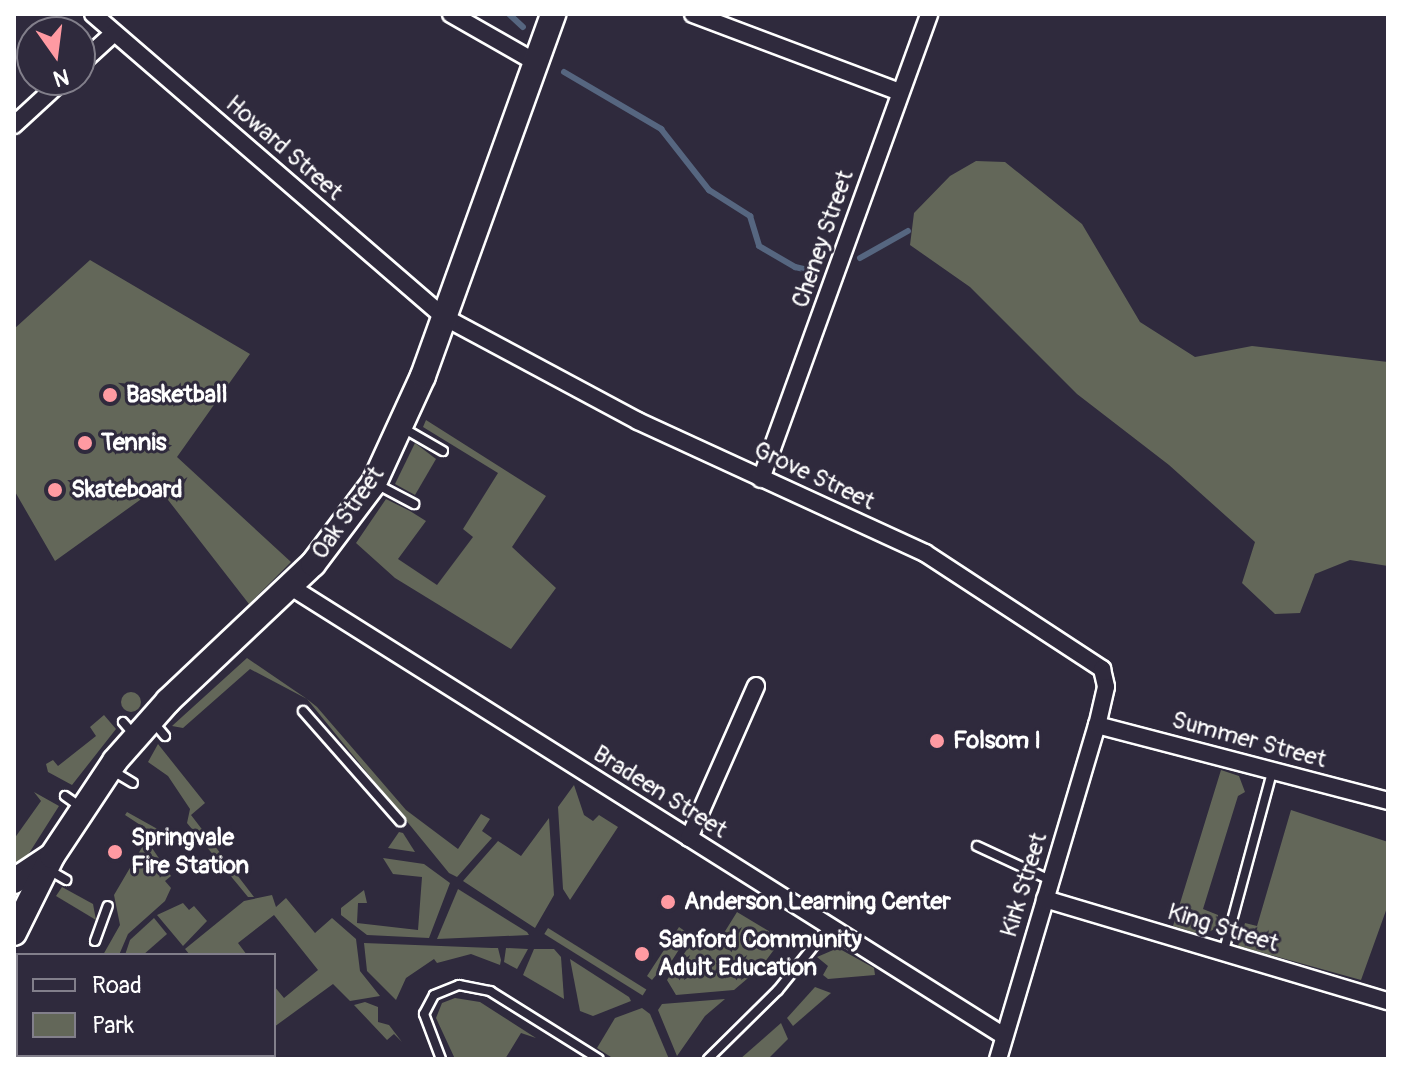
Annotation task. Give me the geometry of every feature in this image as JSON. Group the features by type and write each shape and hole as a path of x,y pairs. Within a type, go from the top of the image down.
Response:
{"main road":[{"name":"Oak Street","path":"14,933 54,868 73,802 109,768 143,728 291,587 337,536 374,483 402,427 444,317 553,14"},
{"path":"14,881 54,868"}],"street":[{"name":"Howard Street","path":"93,14 444,317"},
{"path":"451,14 535,62"},
{"path":"693,14 899,92"},
{"name":"Cheney Street","path":"761,479 929,14"},
{"path":"96,49 114,33"},
{"path":"14,125 46,96"},
{"name":"Grove Street","path":"444,317 632,418 925,553 1098,665 1107,679 1097,725"},
{"name":"Bradeen Street","path":"291,587 1004,1036"},
{"path":"689,838 756,686"},
{"name":"Summer Street","path":"1097,725 1388,801"},
{"name":"Kirk Street","path":"998,1059 1097,725"},
{"name":"King Street","path":"1045,899 1388,1001"}],"lane":[{"path":"402,427 443,451"},
{"path":"374,483 414,504"},
{"path":"303,711 400,821"},
{"path":"109,768 133,783"},
{"path":"1223,954 1272,772"},
{"path":"977,846 1050,880"},
{"path":"95,941 108,906"},
{"path":"708,1059 778,990 829,927"},
{"path":"441,1059 424,1014 434,995 459,985 490,991 599,1059"}],"green space":[{"path":"976,161 1005,162 1082,224 1140,322 1195,357 1252,346 1388,362 1388,566 1350,560 1315,574 1300,613 1275,614 1242,583 1255,542 1169,465 1077,394 970,287 910,245 914,213 950,176"},
{"path":"90,260 250,354 177,457 291,562 249,604 158,487 55,561 14,490 14,329"},
{"path":"426,420 546,496 512,547 556,588 511,649 395,578 356,543 386,499 410,511 426,521 398,559 437,585 473,537 463,529 498,473 423,427"},
{"path":"415,443 436,459 415,495 395,484"},
{"path":"247,658 307,699 250,669 183,728 172,726"},
{"path":"131,692 138,695 141,702 138,709 131,712 124,709 121,702 124,695"},
{"path":"307,699 406,810 458,849 481,814 490,819 482,831 492,838 457,877 449,873"},
{"path":"104,715 116,729 72,785 48,772 46,764 53,760 58,766 96,736 90,727"},
{"path":"158,744 205,803 191,815 254,897 248,897 187,823 190,809 168,776 148,762"},
{"path":"1221,770 1239,776 1245,792 1238,796 1203,909 1218,915 1217,928 1202,935 1173,926"},
{"path":"574,785 584,815 593,821 599,815 618,827 570,900 563,889 558,807"},
{"path":"34,792 59,806 26,858 14,866 14,839 41,801"},
{"path":"1291,810 1388,842 1388,905 1361,980 1238,946 1245,923 1257,926"},
{"path":"127,812 161,831 152,848 171,876 165,881 171,888 165,901 128,934 120,953 104,953 120,925 114,895 151,832 125,815"},
{"path":"549,818 554,895 535,928 463,881 498,841 521,856"},
{"path":"399,832 403,833 415,852 388,848"},
{"path":"383,858 424,864 450,883 429,938 367,935 341,915 341,908 364,890 367,903 358,903 357,923 418,930 422,877 393,874"},
{"path":"62,887 93,904 96,920 56,896"},
{"path":"458,889 527,932 529,935 437,939"},
{"path":"272,895 276,907 286,898 315,933 332,918 356,939 360,971 380,996 350,1001 333,984 276,1026 276,988 284,998 318,970 274,915 238,943 246,953 188,953 185,949 244,901"},
{"path":"183,903 189,910 194,906 207,921 183,946 157,915"},
{"path":"737,912 782,939 761,967 734,990 676,995 667,980 695,937 714,949"},
{"path":"154,918 167,934 145,953 126,953 130,940"},
{"path":"679,927 689,934 662,976 657,974 652,980 647,976"},
{"path":"548,928 646,989 643,995 544,934"},
{"path":"364,943 498,948 501,960 500,965 471,954 437,963 434,959 406,978 396,1000 367,971"},
{"path":"506,948 528,949 517,969 504,962"},
{"path":"838,948 874,968 875,975 828,979 823,975 828,966 817,957"},
{"path":"534,949 554,949 561,957 564,999 523,975"},
{"path":"570,959 631,1001 593,1016 580,1011"},
{"path":"815,987 831,993 793,1026 787,1018"},
{"path":"455,998 480,1002 536,1038 521,1033 505,1059 455,1059 436,1018 442,1003"},
{"path":"725,999 705,1016 677,1056 658,1010 662,1004"},
{"path":"365,1002 378,1007 378,1022 389,1025 402,1042 394,1034 387,1040 354,1005"},
{"path":"642,1008 650,1014 669,1059 614,1059 597,1048 615,1018"},
{"path":"781,1023 788,1039 768,1059 740,1059"}],"waterway":[{"path":"509,14 523,27"},
{"path":"564,72 661,129 709,190 750,216 759,246 795,267 817,272"},
{"path":"860,258 908,231"}],"place":[{"name":"Basketball","path":"110,395"},
{"name":"Tennis","path":"85,443"},
{"name":"Skateboard","path":"55,490"},
{"name":"Folsom I","path":"937,741"},
{"name":"Springvale Fire Station","path":"115,852"},
{"name":"Anderson Learning Center","path":"668,902"},
{"name":"Sanford Community Adult Education","path":"642,954"}]}
